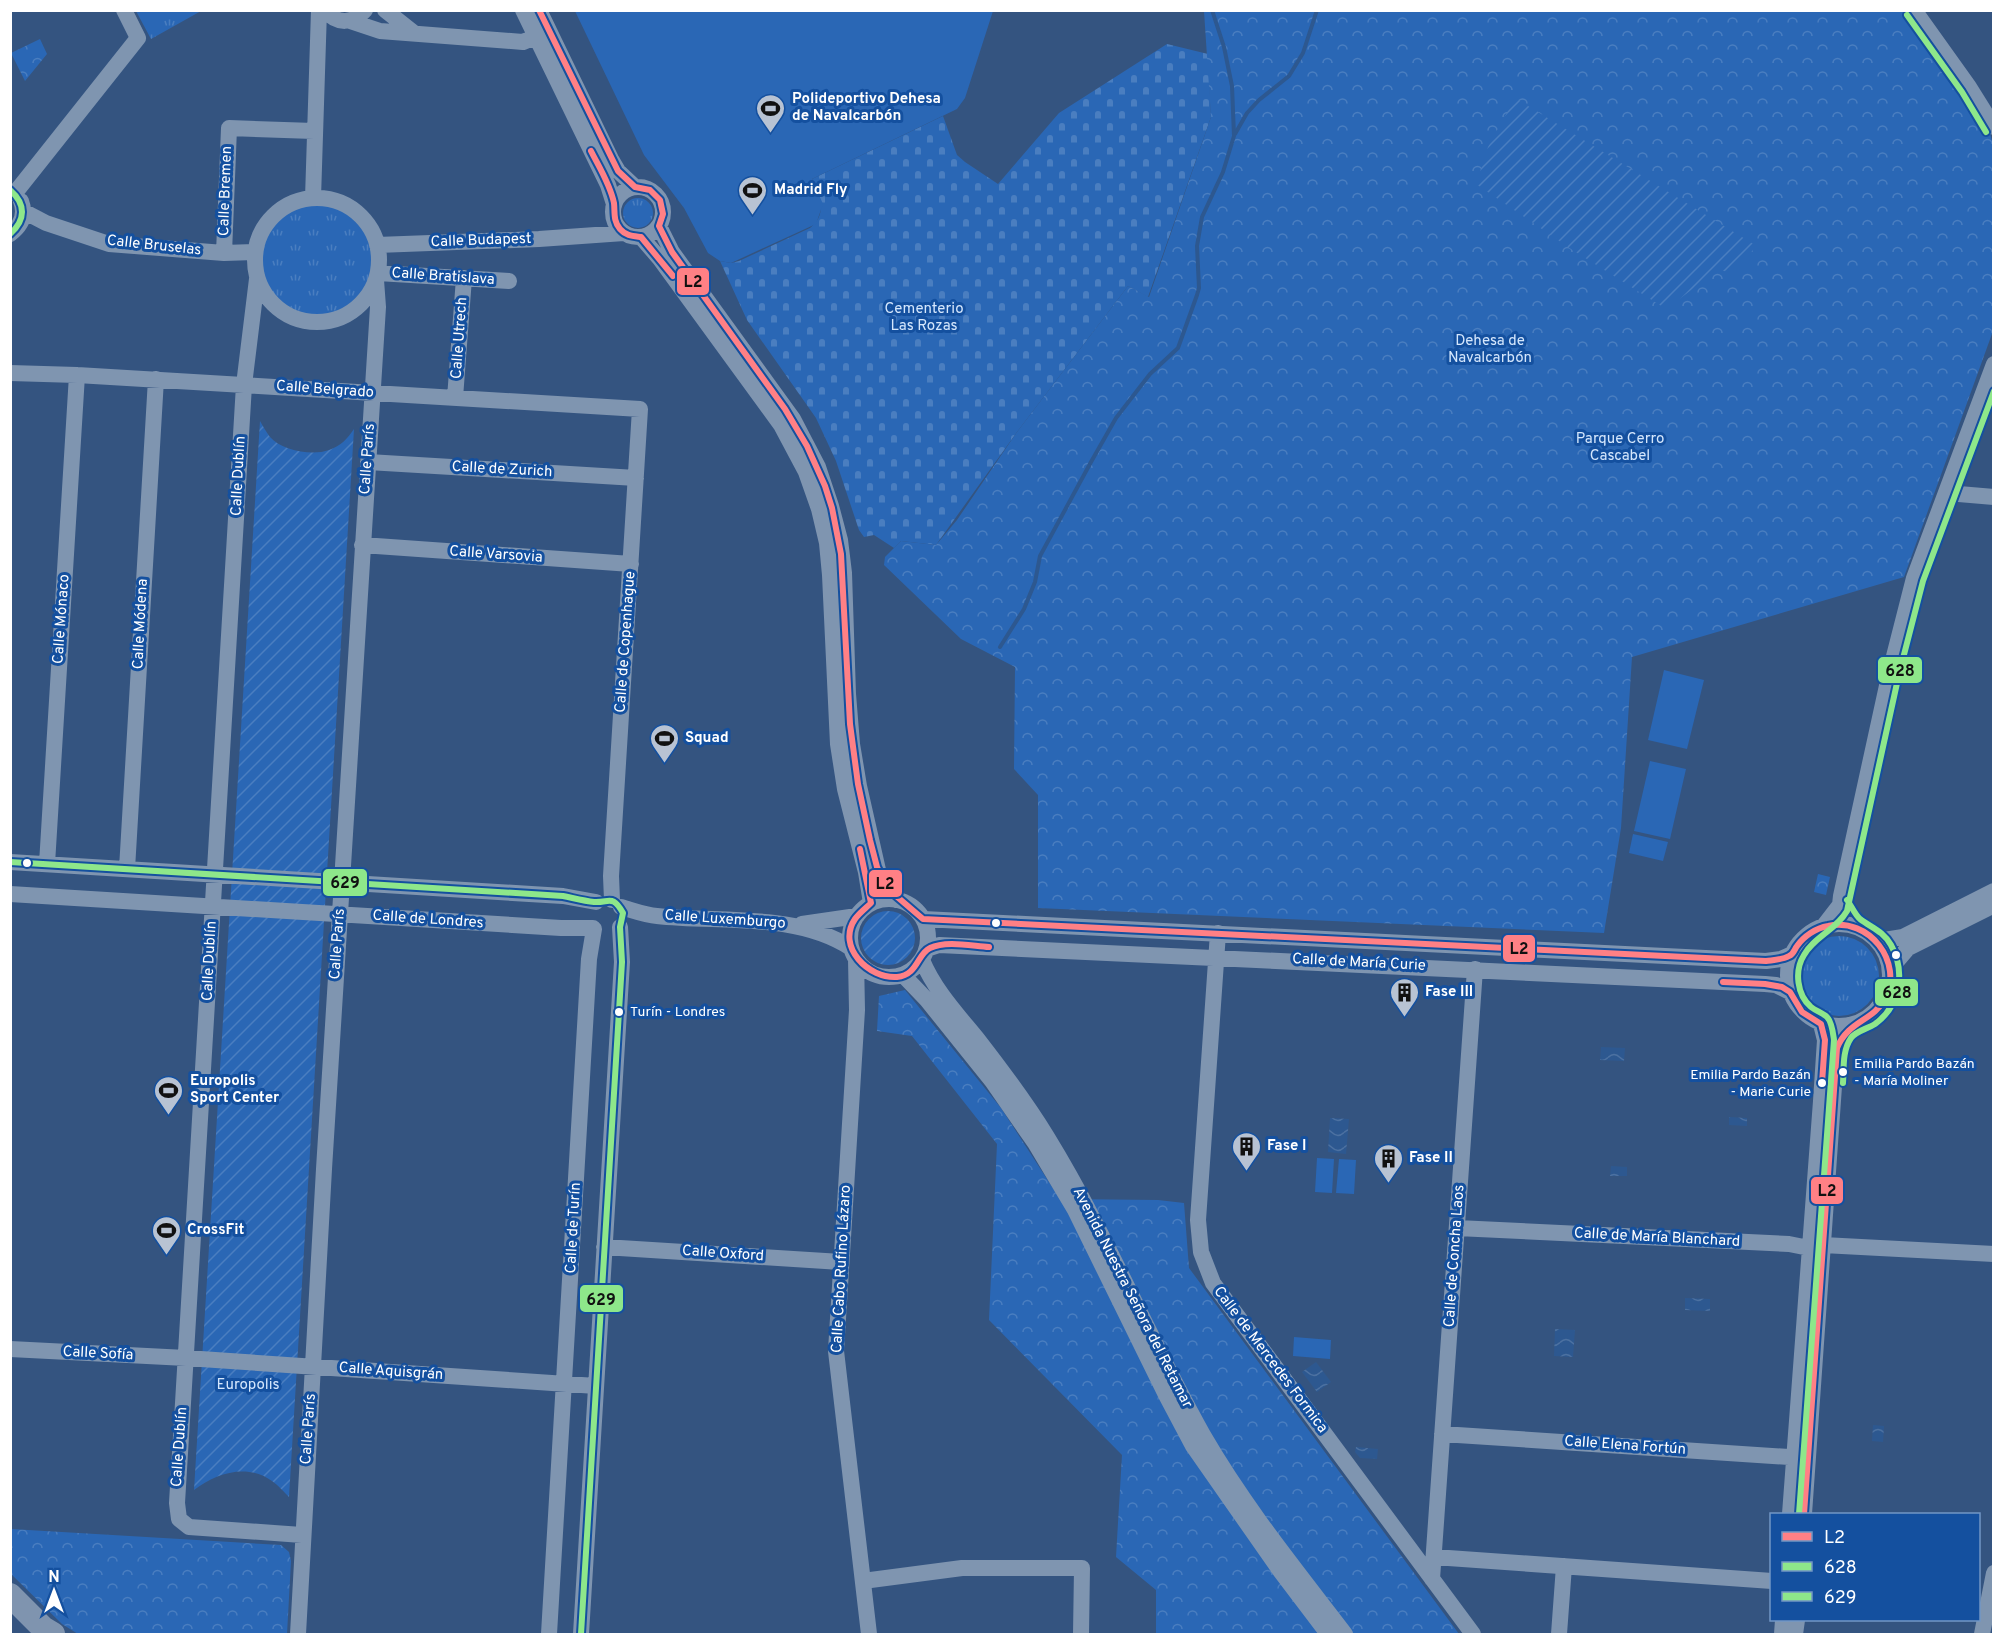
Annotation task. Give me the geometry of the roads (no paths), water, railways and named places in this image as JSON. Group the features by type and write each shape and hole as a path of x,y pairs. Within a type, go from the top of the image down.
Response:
{"highway":[{"path":"10,1595 53,1635"}],"street":[{"path":"10,234 20,225 23,211 22,204 13,191 138,38 124,10"},
{"path":"313,198 320,10"},
{"path":"325,10 336,21 359,18 365,10"},
{"path":"385,10 414,33"},
{"path":"523,10 603,175 614,209 619,228 624,233 641,237 651,234 659,226 663,214 660,200 650,190 634,187 626,190 619,196 614,209 585,235"},
{"path":"539,10 611,159 618,171 634,187"},
{"path":"1914,10 1969,87 1994,127"},
{"path":"317,52 333,32 349,21"},
{"path":"349,21 380,31 523,42 535,37"},
{"name":"Calle Bremen","path":"224,253 229,128 314,131"},
{"path":"313,198 330,200 346,206 360,215 371,229 377,245 379,259 377,277 368,296 357,309 342,318 325,322 307,322 290,317 276,308 264,295 257,279 255,252 261,232 274,215 292,203 313,198"},
{"name":"Calle Bruselas","path":"23,211 46,224 109,244 224,253 255,252"},
{"path":"659,226 672,252 793,419 818,467 840,540 844,573 848,694 852,744 859,786 878,870 896,900"},
{"name":"Calle Budapest","path":"377,245 624,233"},
{"path":"641,237 660,259 781,425 806,472 819,509 827,543 830,575 837,744 844,789 866,872 871,903"},
{"name":"Calle Bratislava","path":"377,277 509,281"},
{"name":"Calle París","path":"298,1635 302,1536 373,394 378,307 377,277"},
{"name":"Calle Utrech","path":"455,398 464,278"},
{"name":"Calle Dublín","path":"257,279 244,385 177,1503 179,1519 189,1527 302,1536"},
{"path":"1823,927 1840,905 1892,663 1914,578 1994,364"},
{"name":"Calle Belgrado","path":"10,373 77,375 640,409"},
{"name":"Calle Mónaco","path":"47,864 77,375"},
{"name":"Calle Módena","path":"127,869 156,380"},
{"name":"Calle de Copenhague","path":"612,910 611,876 640,409"},
{"name":"Calle de Zurich","path":"368,462 636,478"},
{"path":"1947,493 1994,497"},
{"name":"Calle Varsovia","path":"362,545 631,564"},
{"name":"Calle de Londres","path":"10,862 563,896 612,910 610,933 604,933 594,928 561,928 10,894"},
{"path":"1878,941 1903,937 1994,891"},
{"path":"896,900 907,903 916,910 923,919 928,939 925,954 914,969 903,975 882,977 867,971 854,953 850,937 852,926 857,916 871,903 896,900"},
{"path":"1840,905 1854,926"},
{"path":"1891,968 1908,948 1994,905"},
{"name":"Calle Luxemburgo","path":"612,910 655,916 796,925 829,934 854,953"},
{"name":"Calle de Turín","path":"549,1635 589,959 594,928 589,914 612,910 622,962 581,1635"},
{"name":"Calle Luxemburgo","path":"796,925 857,916"},
{"name":"Calle de María Curie","path":"923,919 1766,961 1781,959 1792,954"},
{"path":"1843,924 1869,933 1878,941 1891,968 1891,983 1882,1004 1866,1020 1837,1027 1821,1024 1802,1012 1790,992 1788,973 1792,954 1805,937 1823,927 1843,924"},
{"name":"Calle de Mercedes Formica","path":"1218,933 1218,959 1198,1220 1201,1252 1212,1283 1473,1635"},
{"name":"Calle de María Curie","path":"925,954 939,945 1218,959 1248,958 1765,984 1776,985 1790,992"},
{"name":"Calle Cabo Rufino Lázaro","path":"854,953 857,1010 836,1351 869,1635"},
{"name":"Avenida Nuestra Señora del Retamar","path":"925,954 938,991 1004,1073 1047,1136 1085,1204 1178,1388 1220,1462 1241,1495 1345,1635"},
{"name":"Calle de Concha Laos","path":"1432,1579 1475,969"},
{"name":"Avenida Nuestra Señora del Retamar","path":"903,975 952,1030 992,1081 1035,1143 1075,1210 1193,1446 1328,1635"},
{"name":"Calle Cabo Rufino Lázaro","path":"857,1010 866,991 882,977"},
{"path":"1804,1513 1801,1458 1816,1247 1825,1040 1821,1024"},
{"path":"1791,1513 1801,1458 1820,1292 1815,1271 1815,1258 1838,1048 1844,1033 1852,1025"},
{"name":"Calle de María Blanchard","path":"1457,1228 1994,1254"},
{"name":"Calle Oxford","path":"604,1246 841,1262"},
{"name":"Calle Sofía","path":"10,1349 186,1358"},
{"name":"Calle Aquisgrán","path":"186,1358 596,1386"},
{"name":"Calle Elena Fortún","path":"1442,1434 1801,1458"},
{"path":"1410,1549 1564,1566 1770,1581"},
{"path":"1559,1635 1564,1566"},
{"path":"863,1581 962,1568 1082,1568 1081,1635"},
{"path":"1982,1635 1994,1573"}],"water":[{"path":"1601,1047 1625,1048 1624,1061 1600,1060"},
{"path":"1729,1117 1747,1118 1747,1126 1729,1125"},
{"path":"1330,1118 1349,1119 1346,1154 1328,1152"},
{"path":"1611,1166 1627,1167 1627,1176 1610,1176"},
{"path":"1685,1298 1710,1299 1710,1311 1685,1310"},
{"path":"1555,1329 1575,1330 1573,1357 1554,1356"},
{"path":"1316,1362 1331,1382 1317,1392 1302,1372"},
{"path":"1873,1425 1884,1426 1883,1442 1872,1441"},
{"path":"1356,1447 1378,1449 1377,1459 1360,1458 1355,1452"}],"waterway":[{"path":"1000,647 1024,609 1035,582 1040,556 1091,462 1116,418 1150,374 1178,348 1197,295 1199,288 1197,246 1202,217 1223,172 1234,136 1232,86 1224,47 1212,10"},
{"path":"1235,134 1247,113 1259,100 1289,76 1303,53 1317,10"}],"place":[{"name":"Polideportivo Dehesa de Navalcarbón","path":"771,134"},
{"name":"Madrid Fly","path":"753,216"},
{"name":"Squad","path":"664,764"},
{"name":"Turín - Londres","path":"619,1012"},
{"name":"Fase III","path":"1404,1018"},
{"name":"Emilia Pardo Bazán - María Moliner","path":"1843,1072"},
{"name":"Emilia Pardo Bazán - Marie Curie","path":"1822,1083"},
{"name":"Europolis Sport Center","path":"169,1116"},
{"name":"Fase I","path":"1246,1172"},
{"name":"Fase II","path":"1388,1184"},
{"name":"CrossFit","path":"166,1256"}],"park label":[{"name":"Cementerio Las Rozas","path":"924,318"},
{"name":"Dehesa de Navalcarbón","path":"1490,350"},
{"name":"Parque Cerro Cascabel","path":"1620,448"},
{"name":"Europolis","path":"248,1385"}]}
